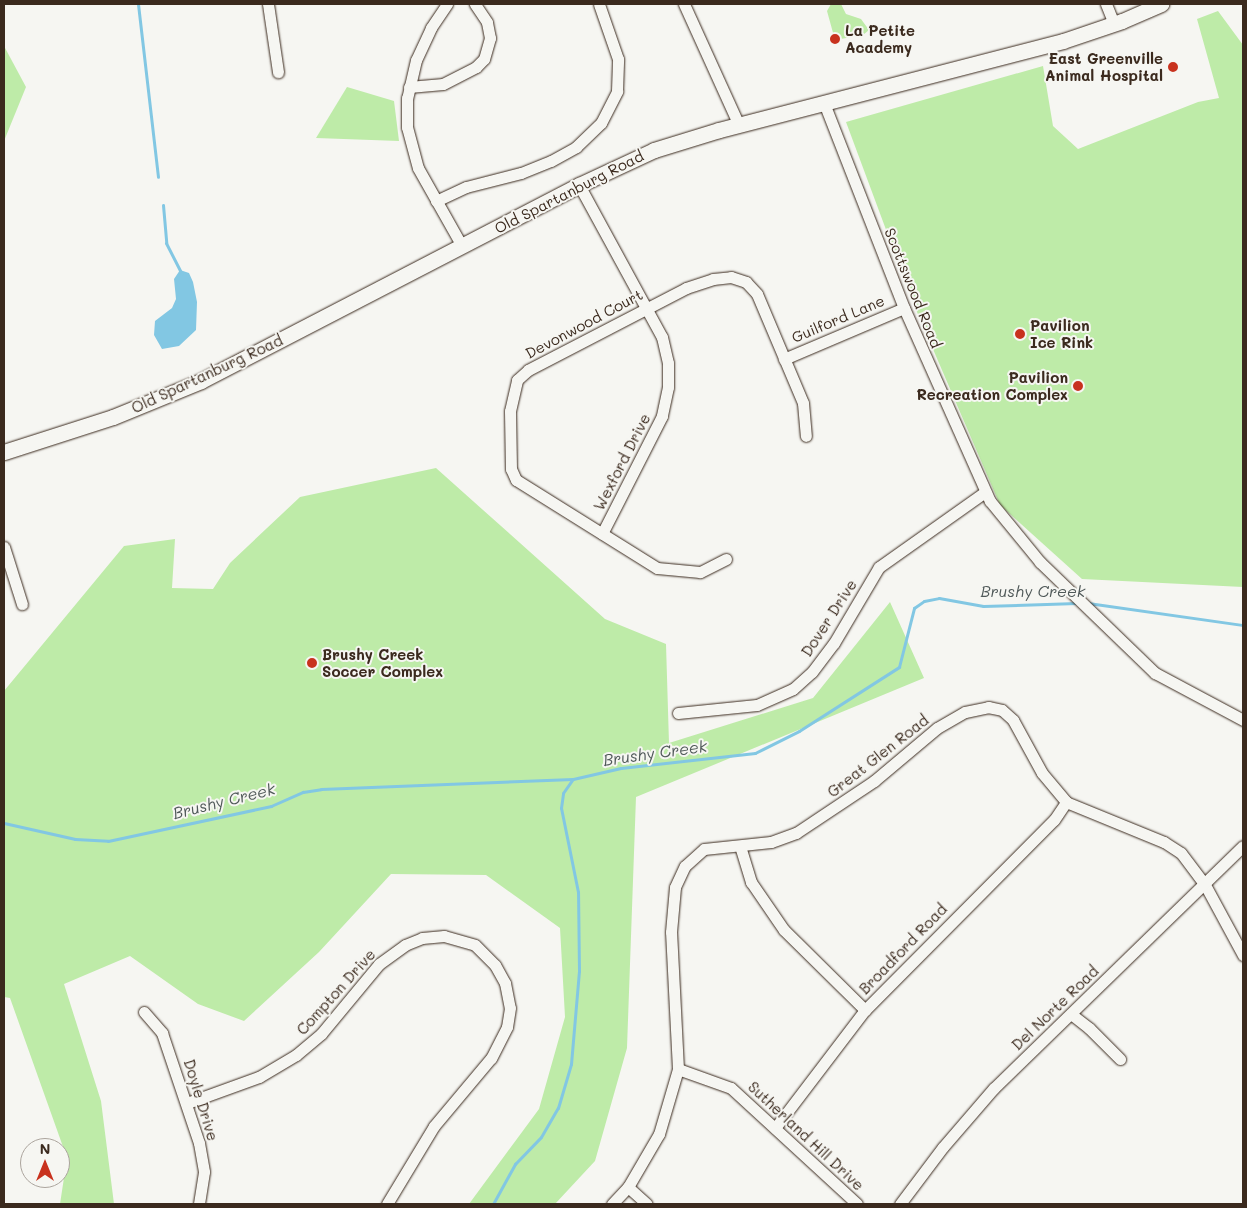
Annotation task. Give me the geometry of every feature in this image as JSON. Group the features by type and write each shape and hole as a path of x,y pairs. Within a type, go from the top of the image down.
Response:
{"main road":[{"name":"Old Spartanburg Road","path":"4,452 113,417 185,388 579,185 654,150 739,125 1063,41 1114,24 1161,4"}],"street":[{"path":"268,4 278,72"},
{"path":"447,4 422,44 409,87 407,113 409,140 418,168 462,246"},
{"path":"409,87 443,84 476,67 484,59 490,38 487,22 475,4"},
{"path":"436,201 466,187 521,173 551,161 576,147 601,123 617,91 618,59 599,4"},
{"path":"684,4 739,125"},
{"path":"1106,4 1114,24"},
{"name":"Scottswood Road","path":"824,103 904,308 985,492 1014,534 1155,673 1174,686 1243,720"},
{"name":"Wexford Drive","path":"579,185 647,308 666,349 669,375 667,399 656,430 602,534"},
{"name":"Devonwood Court","path":"726,558 700,572 668,571 648,564 513,477 511,395 517,380 528,370 701,282 724,278 740,279 757,294 804,409 806,436"},
{"name":"Guilford Lane","path":"784,359 904,308"},
{"name":"Dover Drive","path":"678,713 757,705 793,689 812,672 834,643 879,567 985,492"},
{"path":"4,548 22,604"},
{"name":"Great Glen Road","path":"612,1204 628,1187 659,1134 678,1070 671,932 676,888 685,866 697,853 714,846 740,846 771,842 796,833 874,781 937,728 965,712 988,707 1002,710 1013,720 1042,773 1066,802 1164,842 1186,858 1204,883 1243,954"},
{"name":"Broadford Road","path":"775,1128 864,1010 1054,820 1066,802"},
{"path":"740,846 751,882 784,930 806,956 864,1010"},
{"name":"Del Norte Road","path":"900,1204 971,1113 1243,846"},
{"name":"Compton Drive","path":"187,1103 259,1077 296,1055 321,1034 379,964 405,945 422,938 444,936 475,945 496,965 505,983 510,1008 507,1027 491,1058 434,1126 387,1204"},
{"name":"Doyle Drive","path":"144,1012 162,1033 187,1103 202,1158 204,1182 199,1204"},
{"path":"1071,1014 1089,1028 1120,1060"},
{"name":"Sutherland Hill Drive","path":"678,1070 731,1088 857,1204"},
{"path":"628,1187 647,1204"}],"green space":[{"path":"831,4 841,4 846,14 861,19 869,30 863,35 835,40 827,11"},
{"path":"1218,11 1243,45 1243,587 1082,579 1000,505 914,305 846,122 1043,66 1053,126 1078,149 1198,102 1219,98 1197,19"},
{"path":"4,46 26,87 4,141"},
{"path":"347,87 394,101 399,141 316,138"},
{"path":"436,468 605,619 666,644 669,743 813,698 890,602 924,678 636,797 627,1048 595,1161 555,1204 469,1204 539,1109 565,1017 560,928 486,875 391,874 319,952 244,1021 198,1004 130,956 64,984 101,1101 114,1204 60,1204 62,1188 70,1188 70,1138 60,1138 10,998 4,997 4,691 124,546 175,539 172,588 213,589 230,563 300,497"}],"water":[{"path":"180,270 189,273 193,282 197,302 196,330 179,346 162,349 154,335 155,321 172,308 176,299 174,279"}],"waterway":[{"path":"138,4 158,177"},
{"path":"163,205 166,243 181,273"},
{"name":"Brushy Creek","path":"4,823 75,839 108,841 271,806 303,792 321,789 573,779 621,768 755,753 799,731 899,667 914,608 924,601 939,598 983,606 1077,603"},
{"name":"Brushy Creek","path":"1088,603 1243,625"},
{"path":"493,1204 515,1164 541,1137 558,1108 571,1064 579,971 578,892 561,808 563,793 572,780"}],"place":[{"name":"La Petite Academy","path":"835,39"},
{"name":"East Greenville Animal Hospital","path":"1173,67"},
{"name":"Pavilion Ice Rink","path":"1020,334"},
{"name":"Pavilion Recreation Complex","path":"1078,386"},
{"name":"Brushy Creek Soccer Complex","path":"312,663"}]}
